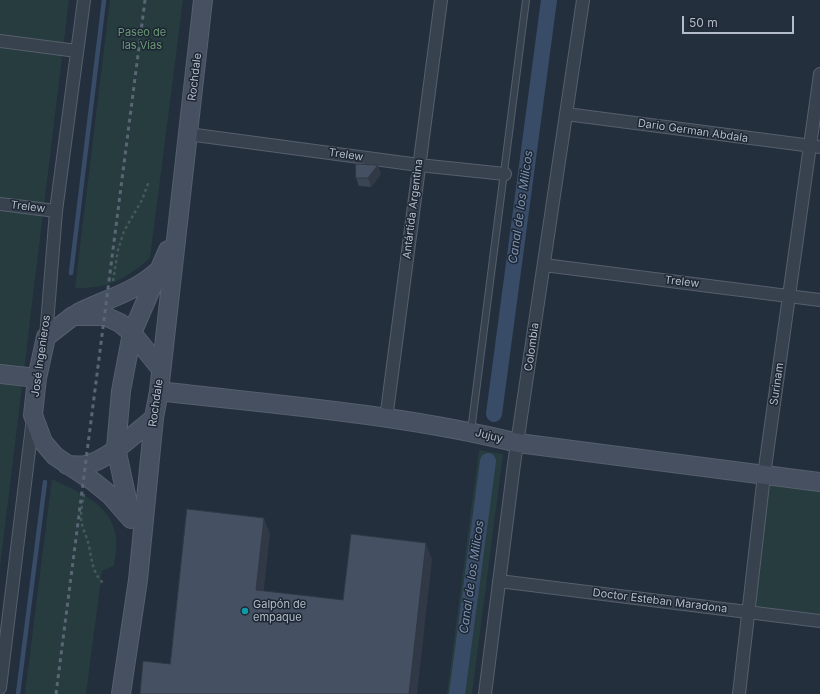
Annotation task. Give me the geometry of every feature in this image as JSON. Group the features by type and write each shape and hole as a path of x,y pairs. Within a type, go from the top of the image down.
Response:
{"main road":[{"name":"Rochdale","path":"122,694 138,580 154,418 159,391 204,0"},
{"name":"Rochdale","path":"138,580 131,519 116,448 121,391 132,333 161,268 178,225"},
{"name":"Rochdale","path":"46,337 73,316 95,304 123,295 149,279 161,268"},
{"path":"73,316 105,316 120,323 132,333 161,368"},
{"name":"José Ingenieros","path":"33,415 37,378 46,337"},
{"path":"0,374 37,378"},
{"name":"Jujuy","path":"159,391 386,419 471,431 518,443 820,482"},
{"path":"33,415 43,442 55,456 94,482 110,495 131,519"},
{"path":"67,465 85,465 99,459 116,448 154,418"}],"street":[{"name":"José Ingenieros","path":"46,337 56,211 84,0"},
{"name":"Antártida Argentina","path":"386,419 441,0"},
{"name":"Colombia","path":"485,694 518,443 583,0"},
{"path":"0,41 77,51"},
{"name":"Surinam","path":"739,694 764,474 789,296 815,147 820,74"},
{"name":"Dario German Abdala","path":"566,114 815,147"},
{"name":"Trelew","path":"188,134 419,165 505,174"},
{"name":"Trelew","path":"0,204 56,211"},
{"name":"Trelew","path":"544,265 820,300"},
{"name":"José Ingenieros","path":"0,688 6,591 33,415"},
{"name":"Doctor Esteban Maradona","path":"499,581 820,621"}],"lane":[{"path":"471,431 526,0"}],"path":[{"path":"112,288 118,250 124,231 142,200 149,181"},
{"path":"85,489 81,517 84,533 89,545 93,568 97,577 102,583"}],"green space":[{"path":"0,0 69,0 0,567"},
{"name":"Paseo de las Vías","path":"110,0 183,0 150,258 133,272 116,281 97,287 75,288"},
{"path":"479,450 503,454 472,694 447,694"},
{"path":"764,475 820,482 820,621 748,612"},
{"path":"52,479 99,505 111,522 116,536 114,566 102,571 86,694 25,694"}],"building":[{"path":"356,164 378,165 368,178 356,178"},
{"name":"Galpón de empaque","path":"187,509 264,518 256,590 343,600 351,534 426,543 409,694 140,694 143,661 170,664"}],"waterway":[{"path":"71,273 104,0"},
{"name":"Canal de los Milicos","path":"494,414 549,0"},
{"name":"Canal de los Milicos","path":"457,694 488,461"},
{"path":"18,694 45,482"}],"railway":[{"path":"56,694 145,0"}],"place":[{"name":"Galpón de empaque","path":"245,611"}]}
